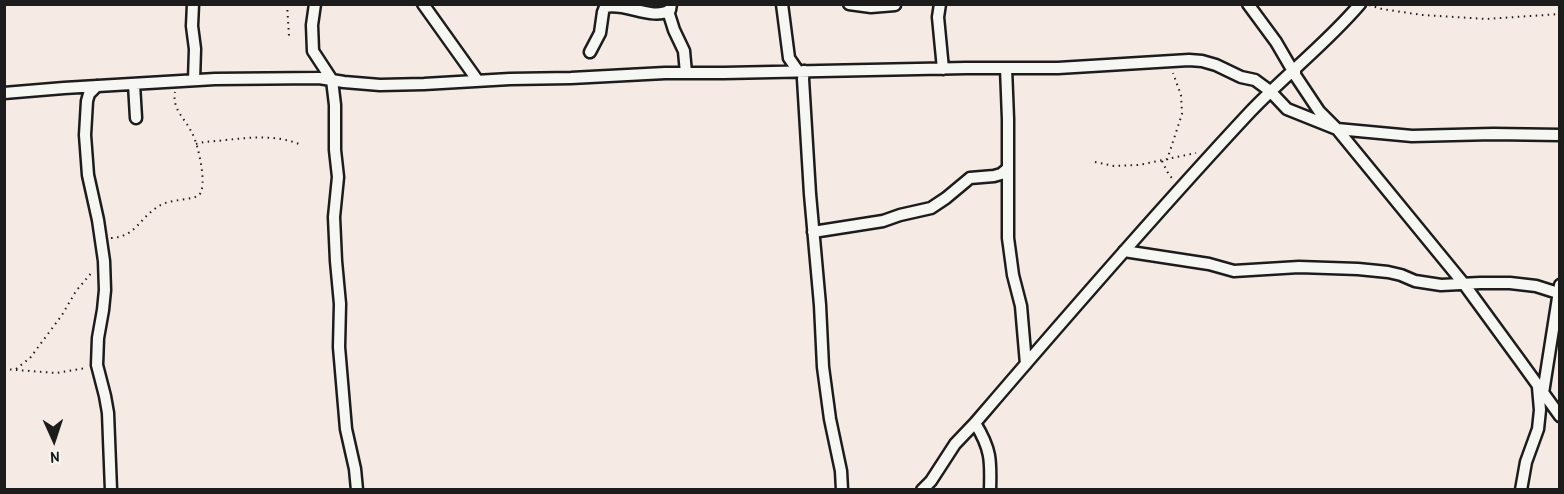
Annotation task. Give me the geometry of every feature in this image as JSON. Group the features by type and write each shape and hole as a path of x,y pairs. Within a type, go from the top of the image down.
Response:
{"street":[{"path":"194,4 192,26 195,49 194,80"},
{"path":"315,4 312,25 314,51 332,80 335,105 335,150 338,177 334,217 340,304 339,347 346,429 357,489"},
{"path":"782,4 789,58 801,71 825,386 841,471 842,489"},
{"path":"849,4 871,7 895,5"},
{"path":"940,4 938,17 943,69"},
{"path":"1248,4 1295,70 1319,111 1337,129 1464,284 1560,416"},
{"path":"922,489 931,481 956,444 1181,187 1270,91 1344,24 1360,4"},
{"path":"590,52 600,33 605,7 621,6 661,14 670,8 674,30 684,51 686,73"},
{"path":"428,7 478,81"},
{"path":"4,93 194,80 266,78 319,78 380,85 686,73 1058,68 1196,61 1216,65 1235,75 1255,80 1270,91 1287,109 1337,129 1412,136 1560,135"},
{"path":"1006,68 1008,238 1013,274 1021,306 1026,364"},
{"path":"134,84 136,118"},
{"path":"97,86 89,94 85,128 88,175 101,235 103,256 105,290 99,324 97,365 108,413 111,489"},
{"path":"813,232 883,221 931,208 970,178 994,176 1007,168"},
{"path":"1124,251 1209,264 1234,271 1299,267 1358,268 1388,272 1415,281 1442,285 1480,283 1559,289 1556,338 1540,390 1538,429 1526,462 1521,489"},
{"path":"975,423 987,444 990,455 990,489"}],"path":[{"path":"287,4 289,36"},
{"path":"1366,4 1382,9 1422,15 1486,20 1560,14"},
{"path":"1167,160 1182,114 1181,95 1173,72 1173,61"},
{"path":"101,235 111,238 122,236 137,227 149,213 165,202 198,197 202,188 202,173 196,144 174,102 180,81"},
{"path":"196,144 270,137 299,144"},
{"path":"1095,162 1114,166 1148,165 1190,154 1214,151"},
{"path":"1162,161 1169,176 1181,187"},
{"path":"16,369 30,358 103,256"},
{"path":"4,369 65,372 97,365"}]}
